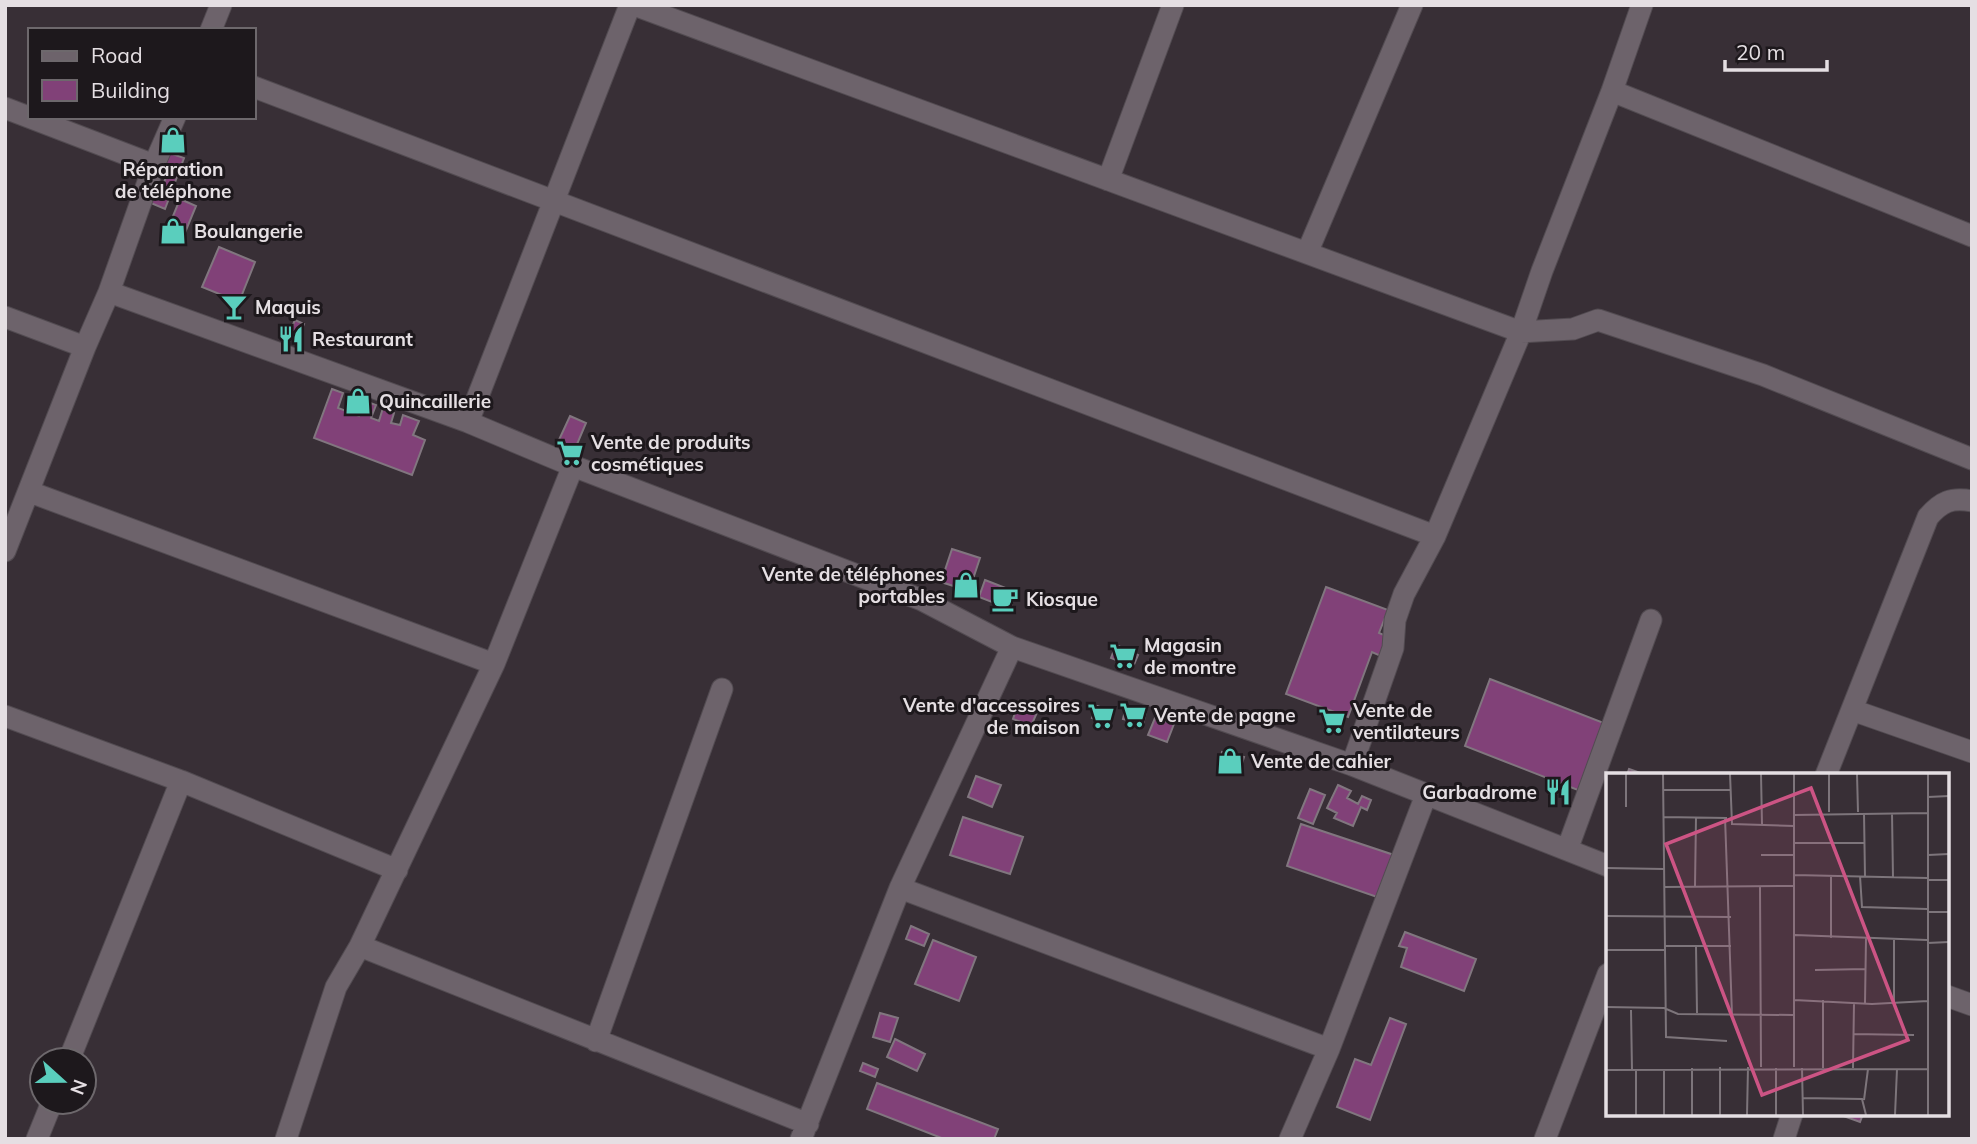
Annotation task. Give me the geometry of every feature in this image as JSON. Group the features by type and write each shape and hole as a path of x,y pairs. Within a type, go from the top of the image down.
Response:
{"street":[{"path":"212,28 220,5"},
{"path":"468,422 632,5 1521,332 1573,329 1598,320 1763,375 1972,459"},
{"path":"1108,180 1173,5"},
{"path":"1307,253 1412,5"},
{"path":"1352,765 1393,648 1395,620 1404,594 1435,536 1521,332 1642,5"},
{"path":"256,88 1435,536"},
{"path":"1612,91 1972,236"},
{"path":"5,108 28,117"},
{"path":"34,119 154,165"},
{"path":"5,551 85,347 110,292 154,165 174,119"},
{"path":"110,292 468,422 573,466 922,600 1012,647 1352,765 1606,865"},
{"path":"5,317 85,347"},
{"path":"286,1139 336,987 360,946 494,664 573,466"},
{"path":"30,492 494,664"},
{"path":"1827,773 1928,517 1939,504 1953,499 1972,501"},
{"path":"1567,850 1651,620"},
{"path":"360,946 596,1041 805,1132 900,888 1012,647"},
{"path":"596,1041 722,689"},
{"path":"1852,710 1972,752"},
{"path":"5,716 181,781 397,870"},
{"path":"75,1046 181,781"},
{"path":"1290,1139 1329,1049 1426,795"},
{"path":"900,888 1329,1049"},
{"path":"1545,1139 1606,979"},
{"path":"1949,997 1972,1005"},
{"path":"37,1139 46,1116"},
{"path":"1784,1139 1791,1116"}],"building":[{"path":"164,151 184,158 165,209 146,201 152,184 162,188 169,169 160,165"},
{"path":"180,199 196,206 182,240 166,233"},
{"path":"219,247 255,262 239,302 202,287"},
{"path":"295,320 304,324 299,337 289,333"},
{"path":"332,389 343,393 338,408 359,416 365,401 376,405 371,418 379,421 383,408 394,413 391,423 400,425 403,415 419,421 413,435 425,440 412,475 314,438"},
{"path":"570,416 586,423 575,449 558,442"},
{"path":"952,549 980,558 969,591 941,582"},
{"path":"985,580 1016,592 1010,609 979,597"},
{"path":"1326,587 1388,610 1379,633 1391,638 1383,657 1372,652 1348,717 1286,694"},
{"path":"1116,645 1138,655 1133,667 1111,658"},
{"path":"1490,679 1609,725 1583,792 1465,746"},
{"path":"1019,701 1039,708 1031,726 1013,719"},
{"path":"1097,706 1109,710 1104,723 1092,718"},
{"path":"1126,707 1146,712 1143,724 1123,719"},
{"path":"1155,718 1174,724 1167,742 1148,735"},
{"path":"1222,752 1244,757 1240,770 1219,764"},
{"path":"976,776 1001,785 992,807 968,797"},
{"path":"1338,785 1351,791 1347,798 1358,804 1362,796 1371,800 1367,810 1361,807 1353,826 1334,818 1337,813 1327,808"},
{"path":"1310,789 1325,795 1313,824 1298,818"},
{"path":"963,817 1023,837 1010,874 950,855"},
{"path":"1301,824 1394,855 1380,898 1287,866"},
{"path":"911,926 929,934 924,946 906,939"},
{"path":"1405,932 1476,959 1464,991 1401,967 1407,948 1399,946"},
{"path":"933,940 976,957 959,1001 915,984"},
{"path":"880,1013 898,1018 890,1042 873,1037"},
{"path":"1390,1018 1406,1024 1370,1120 1337,1107 1355,1059 1371,1065"},
{"path":"895,1039 925,1054 917,1071 887,1057"},
{"path":"863,1063 878,1069 875,1077 860,1071"},
{"path":"877,1083 998,1129 994,1139 944,1139 867,1109"},
{"path":"1844,1116 1862,1116 1860,1122"}],"place":[{"name":"Réparation de téléphone","path":"173,140"},
{"name":"Boulangerie","path":"173,231"},
{"name":"Maquis","path":"234,307"},
{"name":"Restaurant","path":"291,339"},
{"name":"Quincaillerie","path":"358,401"},
{"name":"Vente de produits cosmétiques","path":"570,453"},
{"name":"Vente de téléphones portables","path":"966,585"},
{"name":"Kiosque","path":"1005,599"},
{"name":"Magasin de montre","path":"1123,656"},
{"name":"Vente de pagne","path":"1133,715"},
{"name":"Vente d'accessoires de maison","path":"1101,716"},
{"name":"Vente de ventilateurs","path":"1332,721"},
{"name":"Vente de cahier","path":"1230,761"},
{"name":"Garbadrome","path":"1558,792"}]}
